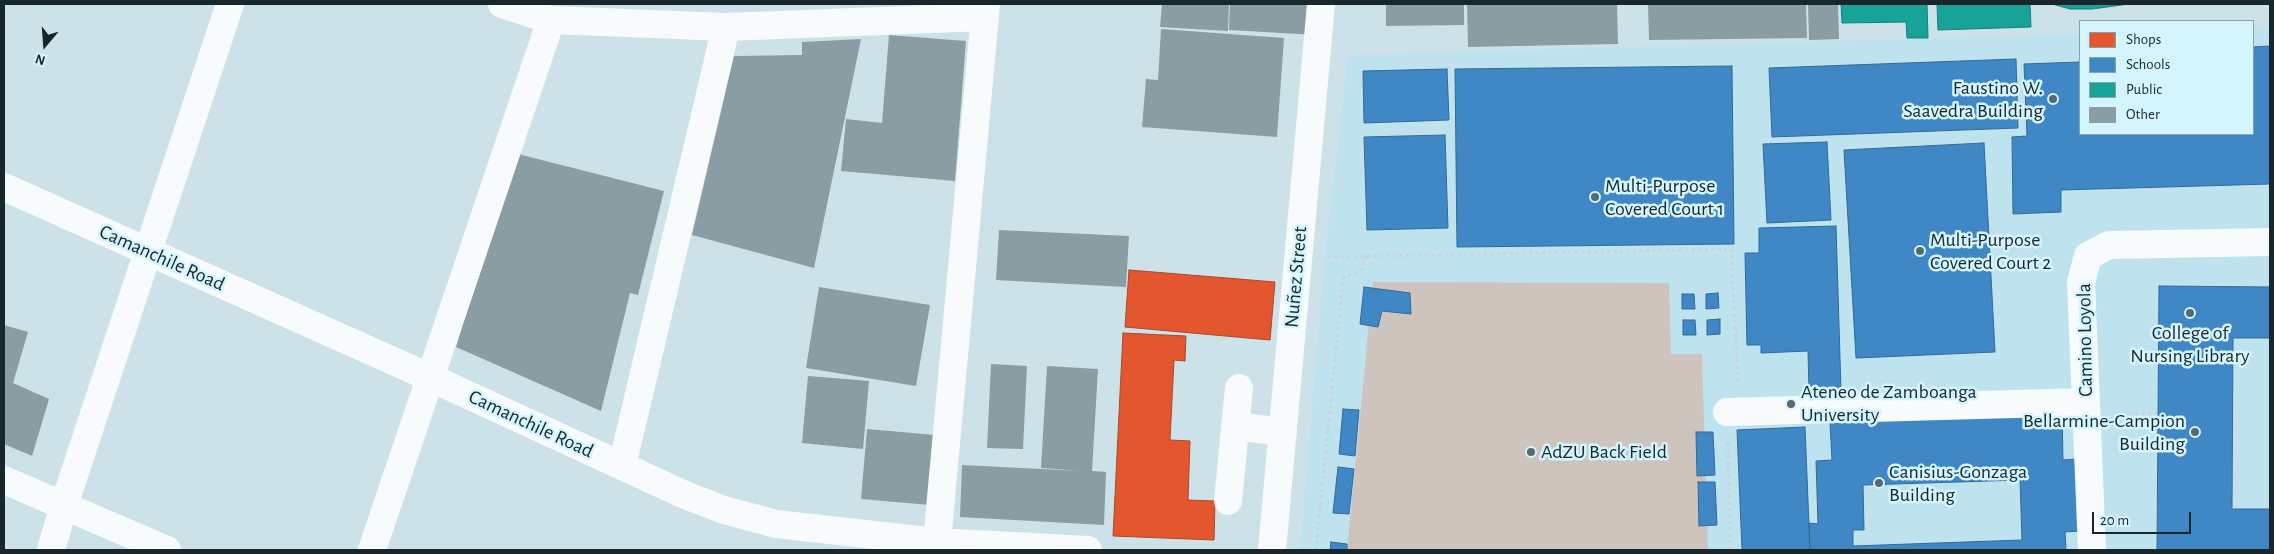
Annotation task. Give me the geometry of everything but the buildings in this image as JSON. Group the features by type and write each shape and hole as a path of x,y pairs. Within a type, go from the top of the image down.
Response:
{"street":[{"path":"51,550 64,505 230,4"},
{"path":"502,4 552,20 726,27 985,10 937,542"},
{"name":"Nuñez Street","path":"1272,550 1321,4"},
{"path":"372,550 429,377 552,20"},
{"path":"622,466 726,27"},
{"name":"Camanchile Road","path":"4,187 429,377 622,466 724,510 776,524 937,542 992,548 1088,550"},
{"name":"Camino Loyola","path":"2092,550 2097,408 2081,282 2088,256 2109,245 2270,242"},
{"path":"1228,502 1239,388"},
{"path":"1727,412 2097,408"},
{"path":"1235,426 1283,432"},
{"path":"4,480 167,550"}],"path":[{"path":"1298,256 1731,249"},
{"path":"1316,550 1343,278 1360,270 1366,256"},
{"path":"2097,408 2157,413"},
{"path":"2118,450 2158,449"}],"shaded area":[{"name":"Ateneo de Zamboanga University","path":"2270,28 2270,550 1300,550 1325,257 1348,55 2079,34 2079,135 2254,135 2254,29"},
{"name":"AdZU Back Field","path":"1373,282 1669,283 1671,354 1702,354 1708,550 1347,550"}],"place":[{"name":"Faustino W. Saavedra Building","path":"2053,99"},
{"name":"Multi-Purpose Covered Court 1","path":"1595,197"},
{"name":"Multi-Purpose Covered Court 2","path":"1920,251"},
{"name":"College of Nursing Library","path":"2190,313"},
{"name":"Ateneo de Zamboanga University","path":"1791,404"},
{"name":"Bellarmine-Campion Building","path":"2195,432"},
{"name":"AdZU Back Field","path":"1531,452"},
{"name":"Canisius-Gonzaga Building","path":"1879,483"}]}
